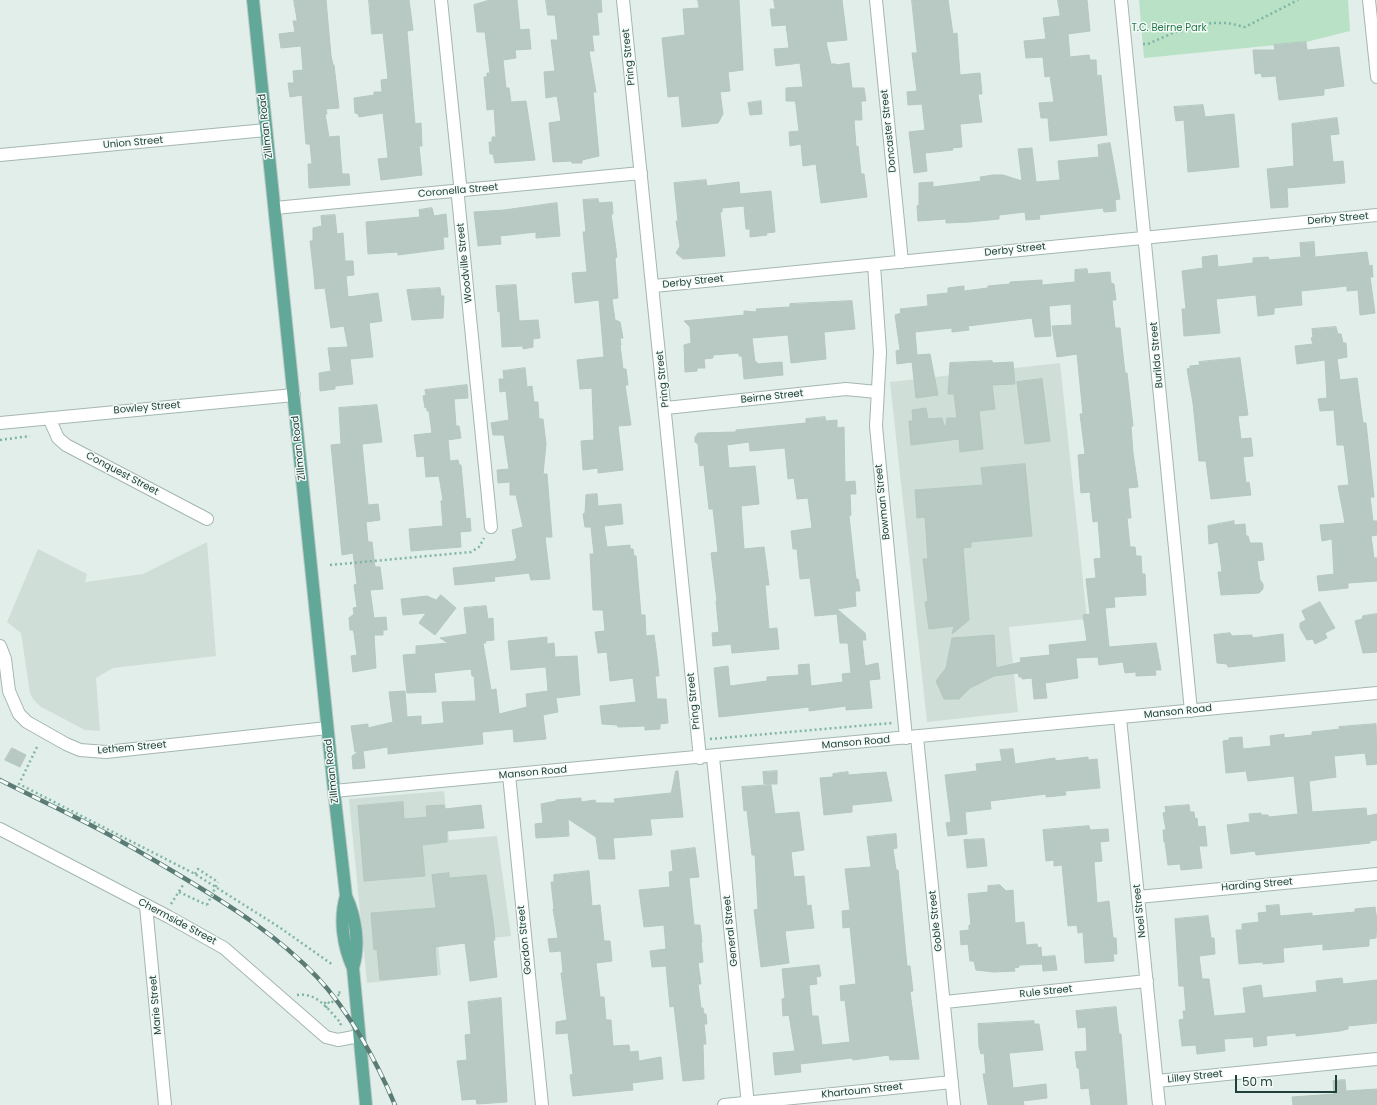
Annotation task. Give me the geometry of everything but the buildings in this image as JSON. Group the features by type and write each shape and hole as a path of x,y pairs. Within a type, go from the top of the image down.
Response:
{"main road":[{"name":"Zillman Road","path":"253,0 334,792 346,896 352,912 355,931 357,954 353,968 366,1105"}],"street":[{"name":"Woodville Street","path":"442,0 460,184 458,197 491,527"},
{"name":"Pring Street","path":"623,0 654,286 700,758"},
{"name":"Doncaster Street","path":"876,0 902,262"},
{"name":"Burilda Street","path":"1121,0 1146,237 1190,711"},
{"path":"1369,0 1377,77"},
{"name":"Union Street","path":"0,155 266,130"},
{"name":"Coronella Street","path":"275,208 641,173"},
{"name":"Derby Street","path":"654,286 1377,215"},
{"name":"Bowman Street","path":"874,264 880,352 876,426 911,738"},
{"name":"Beirne Street","path":"666,408 846,389 877,392"},
{"name":"Bowley Street","path":"0,423 294,395"},
{"name":"Conquest Street","path":"49,418 58,438 66,446 207,519"},
{"name":"Lethem Street","path":"0,646 5,658 9,691 18,714 44,732 80,750 106,752 327,728"},
{"name":"Manson Road","path":"334,792 1377,693"},
{"name":"Noel Street","path":"1120,718 1159,1105"},
{"name":"Goble Street","path":"911,738 945,1002 954,1105"},
{"name":"General Street","path":"714,757 748,1104"},
{"name":"Gordon Street","path":"509,776 542,1105"},
{"name":"Chermside Street","path":"0,830 224,948 326,1037 338,1040 359,1036"},
{"name":"Harding Street","path":"1138,896 1377,874"},
{"name":"Marie Street","path":"146,906 165,1105"},
{"name":"Rule Street","path":"945,1002 1147,981"},
{"name":"Lilley Street","path":"1157,1080 1377,1059"},
{"name":"Khartoum Street","path":"724,1105 748,1104 952,1082"}],"path":[{"path":"1142,44 1148,44 1175,32 1197,29 1210,22 1228,22 1245,27 1298,0"},
{"path":"0,440 30,436"},
{"path":"330,565 471,552 479,547 491,527"},
{"path":"710,740 892,723"},
{"path":"37,747 18,784 195,874 279,927 333,965"},
{"path":"179,892 207,905 218,882 198,869 195,874"},
{"path":"171,904 183,885"},
{"path":"326,1008 327,1006 325,1003 327,1001 330,1004 339,996 337,993 342,992"},
{"path":"281,998 305,994 317,998 341,1023 340,1029"}],"shaded area":[{"path":"1060,363 1087,619 1009,627 1018,712 927,722 890,382"},
{"path":"207,542 216,656 113,668 96,678 100,731 85,730 41,707 33,699 30,693 21,633 7,622 38,549 87,574 85,582 143,574"},
{"path":"444,791 449,840 497,836 511,936 438,944 441,975 367,983 349,799"}],"green space":[{"name":"T.C. Beirne Park","path":"1139,0 1348,0 1350,31 1306,42 1144,58"}],"railway":[{"path":"0,780 94,826 154,860 237,911 287,948 317,977 340,1005 371,1055 395,1105"}]}
